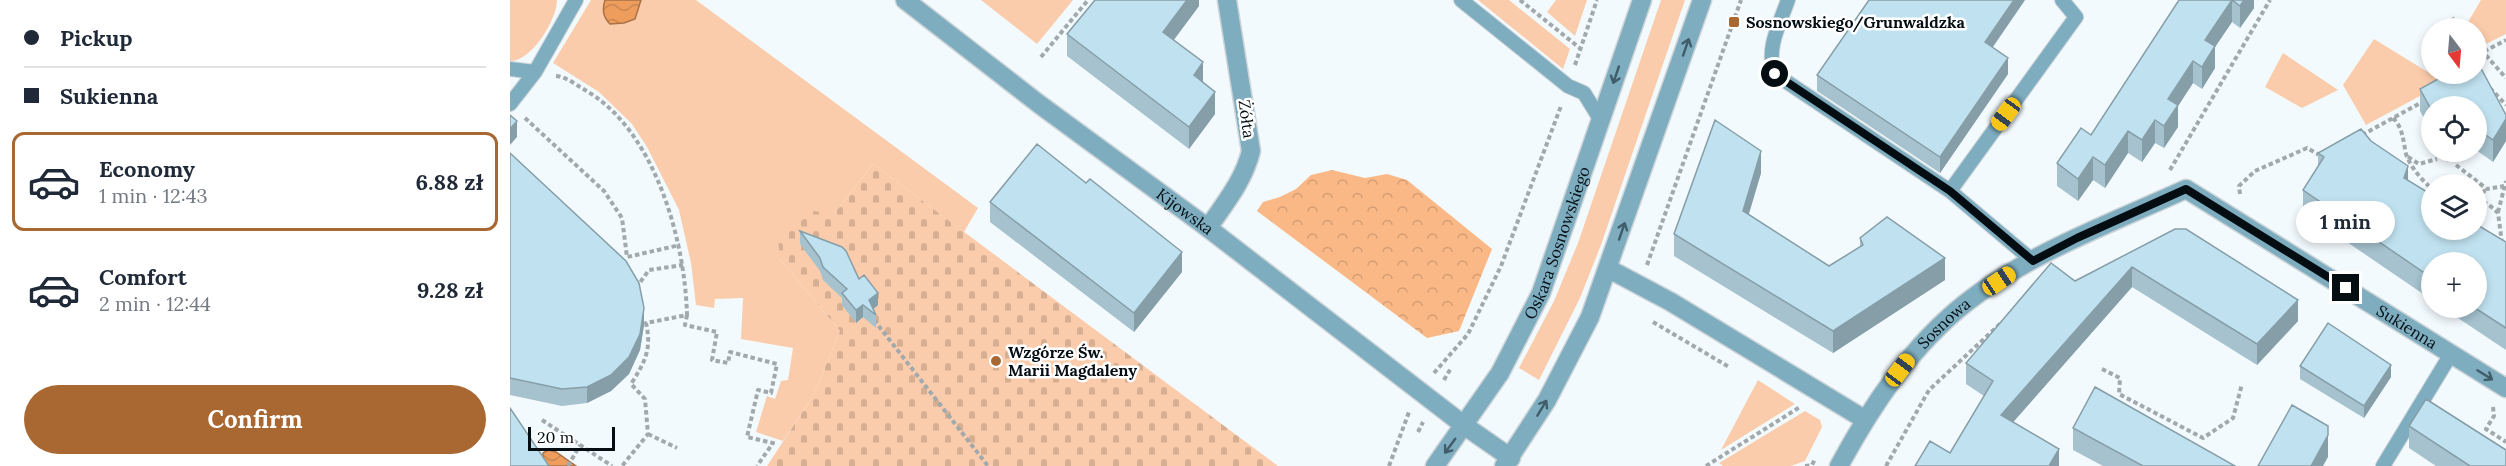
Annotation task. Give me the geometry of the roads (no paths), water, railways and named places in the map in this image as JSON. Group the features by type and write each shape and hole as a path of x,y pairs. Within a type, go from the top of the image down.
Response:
{"street":[{"name":"Kijowska","path":"905,0 1039,104 1208,228 1465,426 1508,462"},
{"name":"Żółta","path":"1208,228 1240,182 1251,151 1227,0"},
{"name":"Oskara Sosnowskiego","path":"1435,466 1500,373 1541,293 1642,0"},
{"path":"1508,462 1569,360 1590,317 1609,269 1702,0"},
{"name":"Sosnowa","path":"1839,466 1864,419 1912,354 1967,302 2033,261 2077,238 2186,189"},
{"name":"Sukienna","path":"2186,189 2506,388"},
{"path":"1609,269 1671,303 1864,419"}],"lane":[{"path":"514,108 576,0"},
{"path":"1461,0 1568,86 1584,93 1600,119"},
{"path":"1788,0 1772,47 1770,63 1775,74 1950,191 2033,261"},
{"path":"1950,191 2076,17 2062,0"},
{"path":"510,69 535,72"},
{"path":"2383,466 2451,354"}],"water":[{"path":"605,0 641,0 635,19 610,24 604,13"},
{"path":"548,450 556,452 576,466 548,466 543,461 543,453"}],"place":[{"name":"Sosnowskiego/Grunwaldzka","path":"1734,22"},
{"name":"Wzgórze Św. Marii Magdaleny","path":"996,361"}]}
